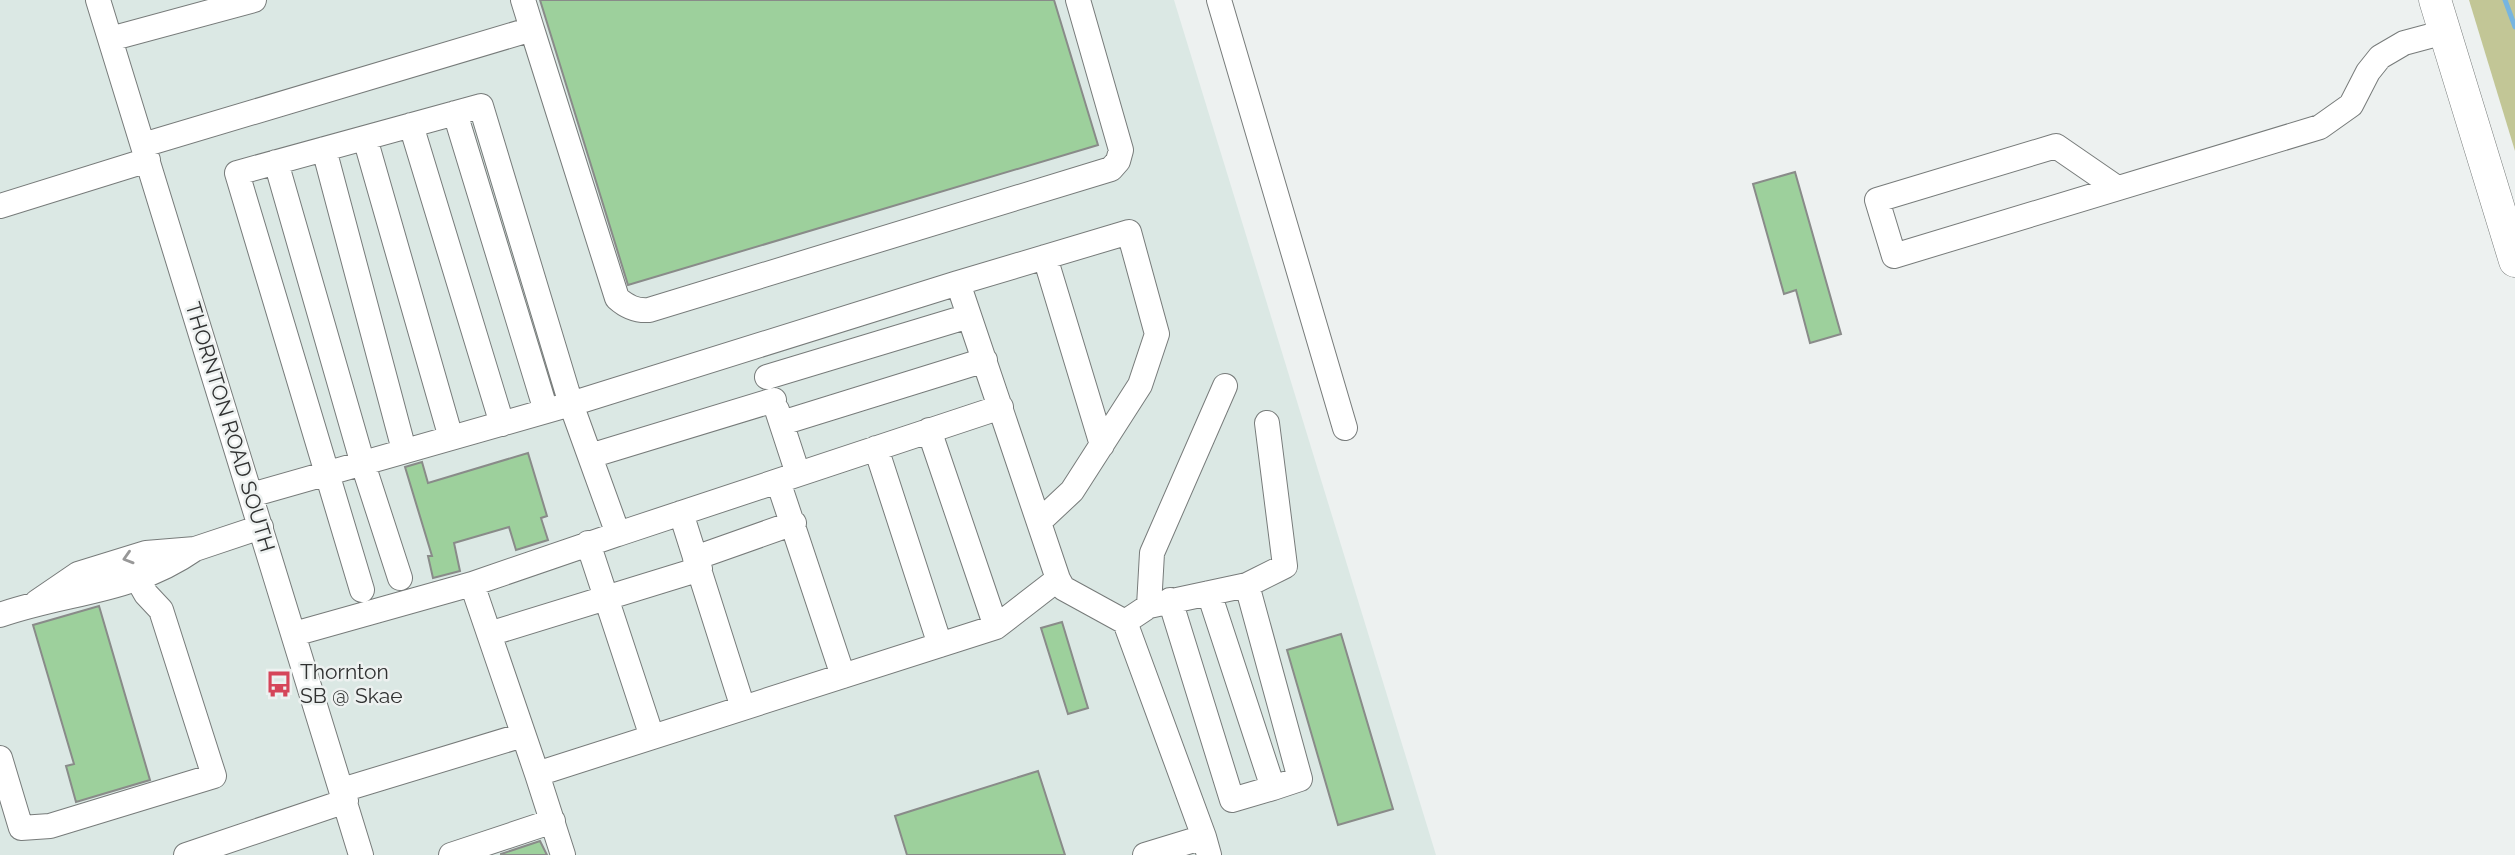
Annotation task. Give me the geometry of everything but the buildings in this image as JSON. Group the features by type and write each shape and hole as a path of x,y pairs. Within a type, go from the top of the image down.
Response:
{"main road":[{"path":"2435,0 2515,261"}],"street":[{"name":"THORNTON ROAD SOUTH","path":"98,0 361,855"},
{"path":"110,39 185,10 254,0"},
{"path":"523,0 617,298 639,311 1111,169 1118,161 1121,150 1078,0"},
{"path":"1219,0 1345,428"},
{"path":"0,206 145,152 532,29"},
{"path":"2117,188 2056,146 1877,200 1894,256 2320,127 2351,105 2368,72 2380,57 2404,43 2445,32"},
{"path":"362,590 237,173 481,106 571,404 618,534"},
{"path":"455,113 546,411"},
{"path":"411,125 502,424"},
{"path":"365,138 451,438"},
{"path":"324,149 404,450"},
{"path":"276,162 362,461 400,578"},
{"path":"251,495 362,461 571,404 1129,232 1157,334 1140,385 1072,491 1040,521"},
{"path":"1045,257 1102,445"},
{"path":"958,283 1058,579 1063,588 1125,622 1206,846 1145,855"},
{"path":"590,456 969,316"},
{"path":"757,346 782,423 794,523 842,676"},
{"path":"782,423 985,360"},
{"path":"1225,386 1152,553 1159,603 1232,800 1300,779 1247,585"},
{"path":"294,634 472,584 1001,407"},
{"path":"1125,622 1159,603 1247,585 1285,566 1267,423"},
{"path":"929,430 996,627"},
{"path":"876,448 940,645"},
{"path":"681,513 743,708"},
{"path":"489,634 606,598 794,523"},
{"path":"37,602 78,574 146,553 195,549 261,527"},
{"path":"588,544 652,737"},
{"path":"0,614 37,602 66,599 138,580 166,569 195,549"},
{"path":"537,774 996,627 1058,579"},
{"path":"0,758 21,828 50,826 214,776 161,610 146,594 138,580"},
{"path":"472,584 563,855"},
{"path":"1209,593 1273,788"},
{"path":"186,855 344,795 523,735"},
{"path":"451,855 553,821"}],"shaded area":[{"path":"0,0 1174,0 1436,855 0,855"}],"green space":[{"path":"2469,0 2515,0 2515,151"}],"waterway":[{"path":"2505,0 2515,27"}],"place":[{"name":"Thornton SB @ Skae","path":"279,684"}]}
